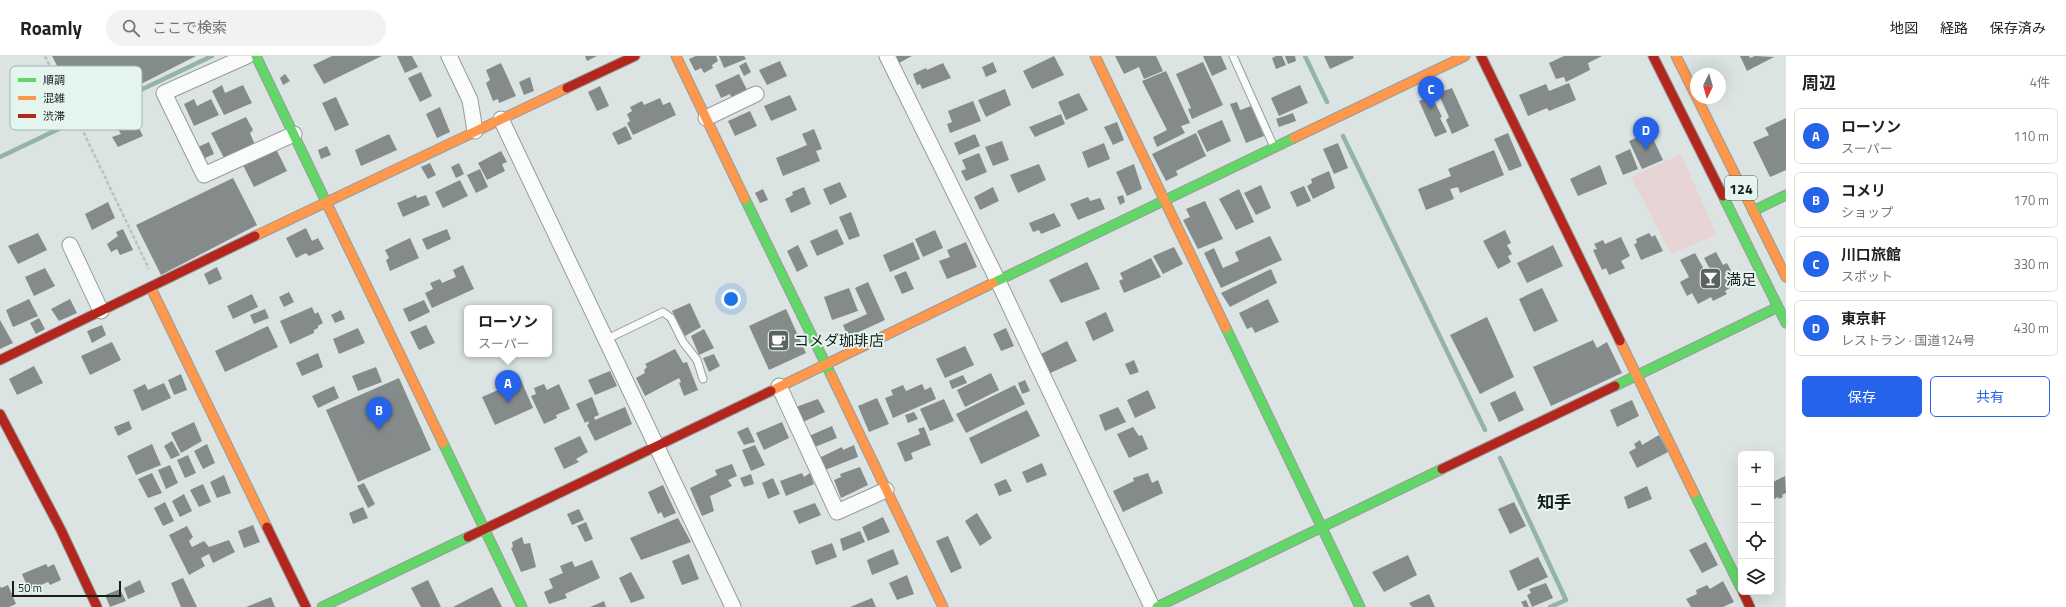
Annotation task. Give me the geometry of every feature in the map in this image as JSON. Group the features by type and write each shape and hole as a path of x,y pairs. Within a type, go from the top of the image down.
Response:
{"main road":[{"path":"256,56 522,607"},
{"path":"0,360 327,201 635,56"},
{"path":"676,56 943,607"},
{"path":"1094,56 1360,607"},
{"path":"322,607 1465,56"},
{"path":"1481,56 1738,582"},
{"name":"124","path":"1653,56 1786,323"},
{"name":"124","path":"1676,56 1690,85"},
{"name":"124","path":"1700,104 1786,277"},
{"path":"1753,211 1786,195"},
{"path":"154,286 306,607"},
{"path":"1157,607 1778,307"},
{"path":"0,414 61,530 97,607"},
{"path":"1744,595 1750,607"}],"street":[{"path":"247,56 164,94 204,175 294,134"},
{"path":"449,56 470,100 475,131"},
{"path":"887,56 998,281 1152,607"},
{"path":"706,118 756,94"},
{"path":"501,119 607,339 733,607"},
{"path":"70,244 101,311"},
{"path":"779,386 837,512 886,490"}],"lane":[{"path":"1233,56 1275,148"},
{"path":"607,339 663,312 671,318 683,342 697,360 703,379"}],"path":[{"path":"45,56 50,66"},
{"path":"82,130 154,286"}],"shaded area":[{"path":"1681,154 1717,235 1671,254 1631,177"}],"building":[{"path":"52,56 196,56 142,83 142,66 57,66"},
{"path":"332,56 382,56 324,84 313,65"},
{"path":"397,56 412,56 418,67 405,73"},
{"path":"585,56 597,56 587,61"},
{"path":"696,56 716,56 718,61 712,65 713,68 704,73 701,68 695,71 689,59"},
{"path":"719,56 744,56 746,59 724,68"},
{"path":"896,56 912,56 899,63 895,57"},
{"path":"1054,56 1064,75 1032,89 1023,71"},
{"path":"1115,56 1156,56 1163,71 1144,79 1139,67 1124,74"},
{"path":"1203,56 1221,56 1227,69 1212,76"},
{"path":"1282,56 1286,65 1276,69 1272,58"},
{"path":"1285,56 1295,56 1296,61 1288,64"},
{"path":"1324,56 1353,56 1354,58 1330,69"},
{"path":"1564,56 1602,56 1588,63 1590,70 1566,82 1564,77 1556,79 1549,63"},
{"path":"1740,56 1749,56 1750,58 1755,56 1774,57 1747,71"},
{"path":"780,61 787,76 767,85 759,70"},
{"path":"746,62 751,72 744,76 739,66"},
{"path":"993,62 997,72 986,77 982,67"},
{"path":"1203,62 1223,105 1192,119 1188,109 1191,108 1176,74"},
{"path":"501,63 516,96 499,103 498,99 493,101 486,83 490,80 486,70"},
{"path":"943,63 951,78 922,89 920,84 917,85 913,74"},
{"path":"1166,71 1190,123 1181,126 1185,133 1157,147 1153,137 1167,130 1142,81"},
{"path":"421,72 432,96 420,102 408,78"},
{"path":"285,74 290,81 283,85 280,78"},
{"path":"739,74 748,92 732,99 730,94 721,98 715,85"},
{"path":"530,77 534,91 524,95 519,82"},
{"path":"1569,83 1576,100 1549,111 1547,108 1528,116 1519,95 1546,84 1549,91"},
{"path":"222,85 225,93 243,85 252,103 224,115 212,91"},
{"path":"1300,85 1308,103 1279,116 1271,98"},
{"path":"600,86 609,106 597,111 588,92"},
{"path":"1452,88 1469,126 1452,134 1446,120 1449,117 1438,93"},
{"path":"1005,89 1011,105 986,117 978,100"},
{"path":"1079,93 1088,110 1066,120 1058,102"},
{"path":"790,95 797,110 771,121 764,106"},
{"path":"1432,96 1447,132 1435,137 1419,101"},
{"path":"336,97 349,125 335,131 322,103"},
{"path":"660,98 663,105 670,102 676,115 633,135 627,123 630,121 627,114 632,111 630,107 642,101 644,105"},
{"path":"194,99 197,106 211,99 219,115 194,126 184,104"},
{"path":"973,101 981,121 950,133 947,124 952,122 948,111"},
{"path":"1237,102 1240,110 1251,106 1264,136 1246,143 1230,104"},
{"path":"440,107 450,132 437,138 426,114"},
{"path":"750,111 757,126 735,136 728,121"},
{"path":"1293,113 1296,121 1279,127 1276,119"},
{"path":"1061,114 1065,124 1035,137 1029,127"},
{"path":"246,117 253,130 250,133 255,145 224,158 211,133"},
{"path":"1786,118 1786,170 1770,177 1753,142 1769,135 1765,128"},
{"path":"1222,120 1231,141 1207,152 1197,131"},
{"path":"1117,122 1124,140 1113,145 1104,127"},
{"path":"626,126 632,139 618,145 612,133"},
{"path":"814,129 822,149 816,151 820,161 783,176 776,158 807,145 802,134"},
{"path":"119,130 140,130 143,136 118,147 112,137 121,134"},
{"path":"1650,132 1663,160 1642,169 1629,141"},
{"path":"1196,133 1206,156 1176,171 1178,175 1166,181 1152,154"},
{"path":"1508,133 1522,166 1509,171 1494,139"},
{"path":"389,134 397,150 361,166 355,150"},
{"path":"975,134 980,146 959,155 954,143"},
{"path":"1002,141 1009,160 993,166 985,147"},
{"path":"209,142 214,154 203,159 198,147"},
{"path":"1104,143 1110,159 1088,168 1082,152"},
{"path":"1338,143 1348,168 1334,174 1323,149"},
{"path":"327,146 331,155 321,159 318,150"},
{"path":"276,149 287,171 254,187 243,165"},
{"path":"1630,149 1638,169 1623,175 1615,156"},
{"path":"1494,150 1504,175 1460,193 1458,187 1450,189 1454,199 1426,210 1418,189 1451,176 1448,169"},
{"path":"501,151 507,162 502,164 505,171 487,180 478,163"},
{"path":"979,153 987,172 966,181 961,171 966,169 962,160"},
{"path":"430,163 436,175 428,179 421,167"},
{"path":"459,163 464,174 456,178 451,167"},
{"path":"1039,164 1046,180 1018,193 1010,175"},
{"path":"1134,164 1142,189 1127,196 1116,172"},
{"path":"1600,165 1607,184 1578,196 1570,179"},
{"path":"480,169 488,187 476,193 467,175"},
{"path":"1329,171 1335,188 1313,199 1307,186 1312,183 1311,179"},
{"path":"233,178 257,225 161,275 136,225"},
{"path":"460,180 468,196 443,208 435,192"},
{"path":"840,182 847,197 830,205 823,189"},
{"path":"1261,185 1271,208 1256,215 1244,193"},
{"path":"1304,186 1311,201 1297,207 1290,192"},
{"path":"804,187 811,204 791,213 785,199 793,195 792,192"},
{"path":"993,187 999,201 980,210 974,197"},
{"path":"763,189 768,200 760,203 755,193"},
{"path":"1239,189 1254,222 1236,230 1219,199"},
{"path":"416,195 417,198 426,195 430,205 403,217 397,203"},
{"path":"1123,195 1125,202 1120,205 1117,197"},
{"path":"1088,197 1090,201 1100,198 1105,209 1078,220 1070,204"},
{"path":"1205,201 1223,239 1198,249 1183,220 1190,217 1186,209"},
{"path":"108,202 115,218 92,230 85,214"},
{"path":"851,212 860,236 849,240 839,217"},
{"path":"1054,213 1061,226 1041,234 1039,230 1033,232 1029,223"},
{"path":"306,228 312,241 318,238 324,249 309,256 306,253 296,258 286,238"},
{"path":"123,229 133,250 120,255 117,249 111,252 107,244 118,236 116,232"},
{"path":"447,229 451,239 427,250 422,239"},
{"path":"837,229 844,244 817,256 810,241"},
{"path":"935,230 943,248 923,257 915,239"},
{"path":"1505,230 1511,243 1507,245 1512,254 1508,256 1511,262 1498,269 1483,241"},
{"path":"38,233 47,250 18,264 8,246"},
{"path":"1649,233 1652,237 1655,235 1663,251 1641,260 1634,244 1637,243 1636,239"},
{"path":"1270,236 1282,260 1221,288 1204,253 1214,248 1223,268 1239,261 1235,252"},
{"path":"1621,237 1630,256 1621,261 1625,268 1609,275 1606,268 1602,270 1593,250 1597,249 1594,244 1603,240 1605,244"},
{"path":"410,238 419,258 390,271 386,260 389,258 385,250"},
{"path":"913,242 920,259 890,272 883,255"},
{"path":"966,242 977,267 947,279 939,261 950,257 947,250"},
{"path":"798,245 808,266 797,272 787,251"},
{"path":"1553,245 1563,266 1527,283 1517,263"},
{"path":"1174,247 1183,264 1163,274 1153,256"},
{"name":"満足","path":"1716,252 1723,265 1727,263 1733,274 1730,276 1735,285 1725,291 1727,294 1713,301 1711,297 1698,304 1692,293 1687,296 1680,282 1689,277 1680,260 1695,253 1706,273 1704,275 1711,271 1704,258"},
{"path":"1151,258 1161,277 1124,293 1119,281 1123,279 1120,273"},
{"path":"1087,262 1100,289 1061,303 1049,280"},
{"path":"463,265 474,289 432,308 425,293 433,289 430,283 440,279 442,283 456,277 453,270"},
{"path":"217,267 222,279 209,285 204,274"},
{"path":"45,268 55,286 34,296 25,277"},
{"path":"1271,269 1277,283 1230,307 1221,293"},
{"path":"906,271 914,289 902,294 894,276"},
{"path":"868,282 885,320 848,337 843,325 867,314 855,288"},
{"path":"849,288 858,311 832,320 824,297"},
{"path":"1542,288 1558,321 1534,332 1519,299"},
{"path":"289,292 294,302 284,307 279,297"},
{"path":"252,294 258,307 233,319 227,306"},
{"path":"29,299 38,316 13,327 6,310"},
{"path":"70,299 77,313 59,321 51,309"},
{"path":"1268,299 1279,322 1255,333 1252,327 1247,329 1239,313"},
{"path":"424,300 430,312 409,322 403,309"},
{"path":"690,303 701,327 685,336 672,311"},
{"path":"312,307 315,314 318,312 323,323 314,330 314,333 290,344 280,321"},
{"path":"265,309 269,318 254,324 250,315"},
{"name":"コメダ珈琲店","path":"786,309 806,353 769,370 749,326"},
{"path":"341,310 345,319 335,323 331,315"},
{"path":"1106,312 1114,331 1093,341 1085,322"},
{"path":"1487,317 1514,377 1480,394 1450,335"},
{"path":"39,318 45,329 36,334 30,323"},
{"path":"0,320 13,343 0,349"},
{"path":"102,325 106,335 92,343 87,331"},
{"path":"426,325 435,343 419,350 410,332"},
{"path":"268,326 278,347 225,372 215,351"},
{"path":"358,328 365,343 339,354 333,339"},
{"path":"1006,328 1014,346 1001,351 993,334"},
{"path":"704,329 714,348 699,355 691,336"},
{"path":"1593,340 1597,348 1607,342 1622,373 1551,406 1533,367"},
{"path":"1067,341 1077,361 1048,374 1039,355"},
{"path":"112,342 121,360 90,375 81,356"},
{"path":"965,346 974,365 945,378 936,359"},
{"path":"675,349 683,363 687,362 698,390 684,396 679,383 681,382 679,378 645,396 636,378 645,373 644,370 647,367 645,364"},
{"path":"318,353 323,367 302,376 296,363"},
{"path":"714,354 720,366 709,372 703,358"},
{"path":"1134,360 1139,372 1130,375 1125,364"},
{"path":"34,366 43,383 17,395 9,379"},
{"path":"376,367 382,382 358,391 352,376"},
{"path":"610,371 617,386 595,395 588,380"},
{"path":"991,373 999,390 965,407 957,390"},
{"path":"181,374 187,390 174,395 168,380"},
{"path":"963,375 967,383 952,389 949,381"},
{"path":"399,378 431,450 358,482 326,410"},
{"path":"521,380 533,408 495,425 482,397"},
{"path":"1025,380 1030,391 1022,394 1018,383"},
{"path":"164,383 171,398 142,411 133,390 145,384 148,390"},
{"path":"544,384 547,390 559,384 570,409 556,415 557,418 544,424 531,396 536,394 534,388"},
{"path":"922,384 925,390 931,387 936,399 893,418 885,398 893,395 891,390 903,385 906,391"},
{"path":"1015,385 1025,404 966,433 956,414"},
{"path":"334,386 339,398 318,408 312,396"},
{"path":"1148,390 1156,408 1135,418 1127,400"},
{"path":"1515,391 1524,410 1499,422 1490,403"},
{"path":"592,397 599,415 594,417 595,420 625,407 632,424 595,441 587,425 589,424 588,421 585,423 576,404"},
{"path":"877,398 889,424 869,432 858,406"},
{"path":"818,399 825,412 803,422 796,407"},
{"path":"944,399 954,421 930,431 920,409"},
{"path":"1632,400 1639,416 1617,427 1610,410"},
{"path":"1118,407 1126,422 1105,431 1099,415"},
{"path":"1027,410 1040,436 981,464 969,438"},
{"path":"914,412 918,419 908,423 905,415"},
{"path":"129,421 132,429 118,436 114,427"},
{"path":"194,422 202,441 181,453 171,433"},
{"path":"782,422 789,438 764,450 756,433"},
{"path":"832,426 837,438 815,447 809,436"},
{"path":"748,427 755,442 744,445 737,432"},
{"path":"924,427 931,445 911,453 913,459 905,462 897,443 920,434 918,429"},
{"path":"1133,427 1139,436 1142,435 1148,449 1129,458 1117,434"},
{"path":"1659,435 1668,452 1637,468 1629,452 1636,448 1634,444 1640,440 1642,445"},
{"path":"580,436 588,452 576,459 579,462 564,469 554,448"},
{"path":"172,441 180,455 171,459 164,446"},
{"path":"152,444 161,465 136,475 127,456"},
{"path":"207,444 215,463 203,469 194,451"},
{"path":"755,445 765,465 751,471 742,450"},
{"path":"854,445 858,457 825,470 819,458 842,447 843,450"},
{"path":"188,455 196,473 185,478 177,460"},
{"path":"1042,463 1047,475 1027,483 1022,472"},
{"path":"732,464 737,476 728,480 732,486 710,496 714,511 702,516 690,488 717,475 715,470"},
{"path":"170,465 178,483 166,489 158,470"},
{"path":"860,467 868,485 841,498 834,480 841,477 840,474"},
{"path":"152,473 162,493 148,498 138,479"},
{"path":"802,473 804,477 810,473 814,484 786,496 780,481"},
{"path":"1148,473 1152,483 1158,480 1163,493 1123,512 1113,491 1134,481 1133,478"},
{"path":"751,474 754,484 744,487 740,478"},
{"path":"224,475 231,493 217,498 210,482"},
{"path":"1785,476 1786,493 1779,499 1778,497 1774,499 1774,482"},
{"path":"773,478 780,494 768,499 762,483"},
{"path":"1006,479 1012,491 999,496 994,484"},
{"path":"364,483 375,504 368,508 357,486"},
{"path":"203,484 211,502 199,507 190,490"},
{"path":"663,485 676,513 664,518 661,512 658,514 648,492"},
{"path":"1647,486 1652,499 1628,509 1624,497"},
{"path":"184,494 192,511 180,517 172,501"},
{"path":"165,502 174,521 163,526 154,508"},
{"path":"1514,502 1526,526 1510,534 1498,509"},
{"path":"815,503 821,515 799,524 793,511"},
{"path":"363,507 368,518 353,524 349,513"},
{"path":"579,509 584,520 572,525 567,514"},
{"path":"977,513 992,538 980,546 965,521"},
{"path":"883,517 890,532 868,541 862,527"},
{"path":"678,518 691,542 641,560 630,538"},
{"path":"586,522 593,539 585,542 577,526"},
{"path":"253,525 260,542 244,548 238,531"},
{"path":"187,526 193,537 189,541 192,547 204,541 209,547 229,540 235,552 213,563 209,554 201,558 205,566 189,575 169,535"},
{"path":"860,531 865,542 843,551 840,539"},
{"path":"948,536 962,568 951,573 936,541"},
{"path":"522,537 524,544 530,543 536,567 521,572 511,548 513,547 512,542"},
{"path":"1706,542 1718,565 1702,573 1689,550"},
{"path":"832,543 837,557 816,565 811,551"},
{"path":"893,549 899,564 872,575 867,560"},
{"path":"689,554 699,579 682,585 672,561"},
{"path":"1408,555 1417,575 1384,592 1372,572"},
{"path":"1538,557 1548,577 1518,591 1509,571"},
{"path":"592,560 600,578 565,594 567,598 549,604 544,592 553,588 549,579 563,573 560,566 572,561 575,567"},
{"path":"46,564 48,567 54,564 61,580 50,585 48,582 29,590 22,574"},
{"path":"631,572 645,598 631,603 619,578"},
{"path":"907,575 914,594 897,600 889,583"},
{"path":"183,578 197,607 181,607 171,583"},
{"path":"140,580 145,592 128,599 124,588"},
{"path":"428,580 441,607 421,607 411,588"},
{"path":"1723,581 1734,602 1723,607 1691,607 1686,599 1697,594 1696,590 1707,585 1710,589"},
{"path":"1546,583 1553,598 1532,607 1527,595 1531,593 1529,589"},
{"path":"8,585 16,604 9,607 0,607 0,586 1,588"},
{"path":"492,587 502,607 453,607"},
{"path":"120,589 126,601 110,607 105,595"},
{"path":"1429,594 1435,607 1412,607 1409,603"},
{"path":"271,597 275,607 246,607"},
{"path":"872,598 876,607 850,607"},
{"path":"1526,600 1529,607 1524,607 1521,602"},
{"path":"604,601 606,607 590,607"}],"waterway":[{"path":"142,89 212,56"},
{"path":"1305,56 1327,102"},
{"path":"0,157 57,130"},
{"path":"1343,136 1485,430"},
{"path":"1500,458 1566,600 1550,607"}],"traffic: fast":[{"path":"256,56 328,206"},
{"path":"993,283 1294,138"},
{"path":"1753,211 1786,195"},
{"path":"1723,196 1786,323"},
{"path":"745,199 831,375"},
{"path":"1615,386 1778,307"},
{"path":"1226,328 1360,607"},
{"path":"443,443 522,607"},
{"path":"1157,607 1442,469"},
{"path":"1694,493 1738,582"},
{"path":"322,607 468,537"}],"traffic: slow":[{"path":"676,56 745,199"},
{"path":"1095,56 1226,328"},
{"path":"1294,138 1465,56"},
{"path":"1676,56 1690,84"},
{"path":"255,236 567,88"},
{"path":"1700,104 1786,277"},
{"path":"328,206 443,443"},
{"path":"771,391 993,283"},
{"path":"151,288 267,527"},
{"path":"1620,341 1694,493"},
{"path":"831,375 943,607"}],"traffic: jam":[{"path":"567,88 635,56"},
{"path":"1481,56 1620,341"},
{"path":"1653,56 1723,196"},
{"path":"0,360 255,236"},
{"path":"1442,469 1615,386"},
{"path":"468,537 771,391"},
{"path":"0,414 61,530 97,607"},
{"path":"267,527 306,607"},
{"path":"1744,595 1750,607"}],"place":[{"name":"川口旅館","path":"1431,109"},
{"name":"東京軒","path":"1646,150"},
{"name":"満足","path":"1711,279"},
{"name":"コメダ珈琲店","path":"778,340"},
{"name":"ローソン","path":"508,403"},
{"name":"コメリ","path":"379,430"}],"district":[{"name":"知手","path":"1554,502"}]}
